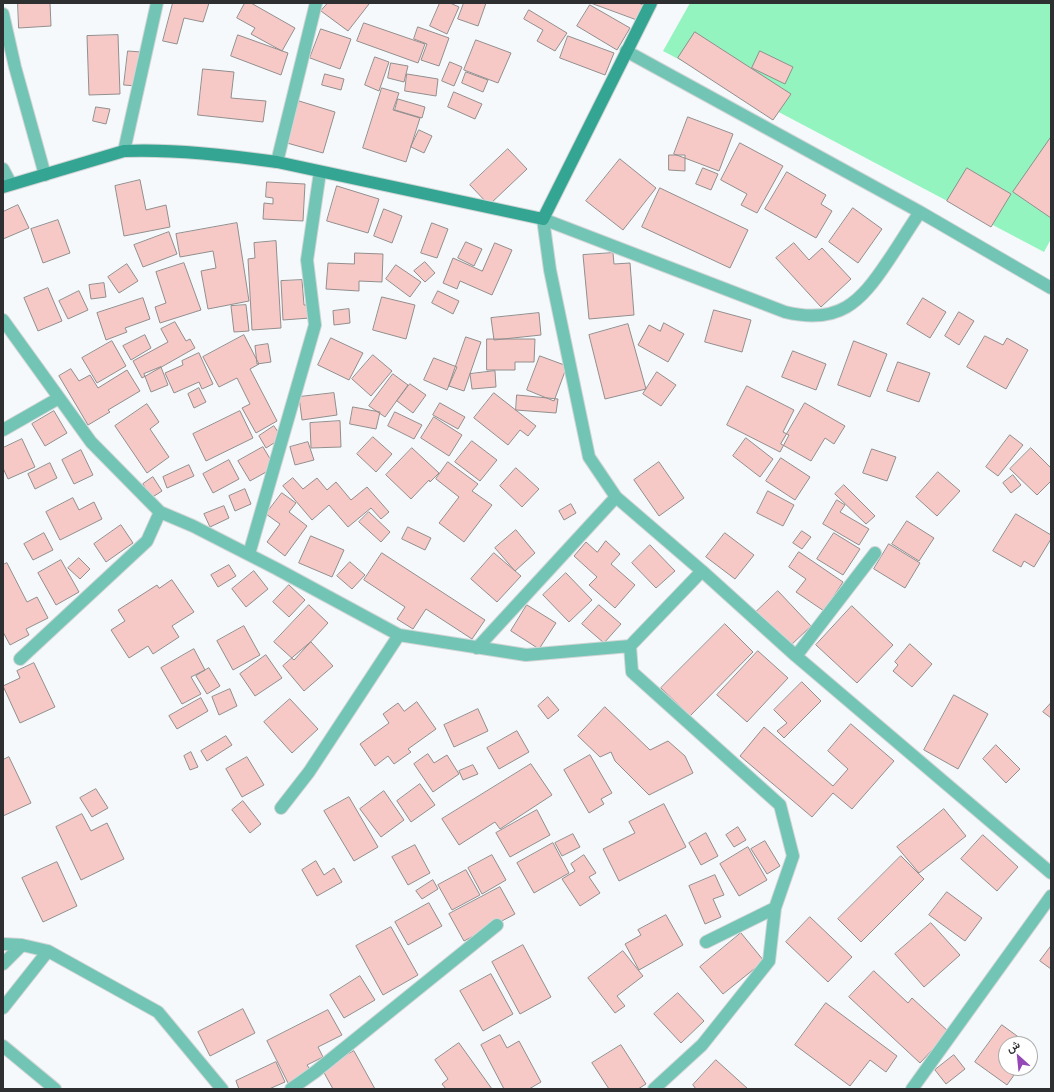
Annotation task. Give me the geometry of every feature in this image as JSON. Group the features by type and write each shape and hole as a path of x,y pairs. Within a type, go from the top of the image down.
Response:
{"main road":[{"path":"7,186 124,151 145,150 238,156 278,162 543,219 651,3"}],"street":[{"path":"124,151 157,3"},
{"path":"278,162 316,3"},
{"path":"3,14 15,67 45,175"},
{"path":"626,51 920,212 1051,288"},
{"path":"3,169 7,186"},
{"path":"249,554 315,325 307,260 320,172"},
{"path":"920,212 874,282 860,298 844,309 825,315 805,316 786,312 543,219 550,270 589,457 616,497 702,571 796,656 1051,873"},
{"path":"3,320 91,442 160,512 193,526 249,554 399,635 526,655 630,646 702,571"},
{"path":"3,430 59,398"},
{"path":"477,648 616,497"},
{"path":"20,659 146,541 160,512"},
{"path":"796,656 875,553"},
{"path":"281,808 309,772 399,635"},
{"path":"630,646 632,672 780,805 793,856 775,908 769,961 702,1045 654,1089"},
{"path":"912,1089 1051,896"},
{"path":"706,942 775,908"},
{"path":"291,1089 315,1072 497,925"},
{"path":"3,944 22,945 48,951 158,1012 222,1089"},
{"path":"3,964 22,945"},
{"path":"3,1008 48,951"},
{"path":"3,1046 55,1089"}],"green space":[{"path":"690,3 1051,3 1051,239 1044,252 663,51"}],"building":[{"path":"18,3 50,3 51,26 19,28"},
{"path":"173,3 209,3 203,22 184,18 177,44 163,41"},
{"path":"245,3 251,3 295,28 282,51 251,34 255,28 237,18"},
{"path":"328,3 369,4 348,31 321,11"},
{"path":"440,3 450,3 459,7 447,34 430,26"},
{"path":"464,3 486,3 478,26 458,19"},
{"path":"591,3 639,3 643,5 638,20"},
{"path":"590,5 630,28 617,50 577,26"},
{"path":"529,10 567,33 555,51 537,41 543,30 524,19"},
{"path":"364,23 425,44 418,63 357,41"},
{"path":"418,27 449,38 439,66 421,60 427,44 414,39"},
{"path":"321,29 351,39 340,69 310,58"},
{"path":"695,32 791,94 773,120 678,58"},
{"path":"118,35 120,94 89,95 87,36"},
{"path":"238,35 288,53 281,75 231,56"},
{"path":"568,36 614,53 605,75 560,58"},
{"path":"476,40 511,53 498,83 464,70"},
{"path":"128,51 141,52 137,86 124,85"},
{"path":"760,51 793,67 785,84 752,68"},
{"path":"375,57 389,62 379,91 365,85"},
{"path":"450,62 462,67 454,86 442,81"},
{"path":"391,63 408,66 404,82 388,78"},
{"path":"203,69 234,72 231,98 266,101 263,122 198,115"},
{"path":"466,72 488,80 483,92 462,83"},
{"path":"325,74 344,79 341,90 322,85"},
{"path":"407,74 438,79 436,96 405,91"},
{"path":"382,88 399,93 393,110 420,118 406,162 363,148"},
{"path":"454,92 482,104 475,119 448,107"},
{"path":"398,99 425,107 422,118 395,110"},
{"path":"299,101 335,112 323,153 287,143"},
{"path":"96,107 110,109 106,124 93,121"},
{"path":"688,117 733,134 719,171 674,154"},
{"path":"419,130 432,136 424,153 411,147"},
{"path":"1051,137 1051,218 1013,192"},
{"path":"740,143 783,166 757,213 741,205 747,194 721,180"},
{"path":"508,149 527,169 489,205 470,185"},
{"path":"669,155 685,155 685,171 669,170"},
{"path":"620,159 656,188 623,230 586,201"},
{"path":"703,168 718,174 711,190 696,184"},
{"path":"967,168 1011,194 991,227 947,201"},
{"path":"787,172 826,195 821,204 832,211 816,238 765,209"},
{"path":"140,180 146,210 166,205 170,227 124,236 115,186"},
{"path":"267,182 305,184 303,221 263,219 264,203 273,204 273,198 266,197"},
{"path":"337,186 379,199 368,233 327,221"},
{"path":"660,188 748,230 730,268 642,227"},
{"path":"18,205 29,228 3,239 3,212"},
{"path":"853,208 882,229 858,263 829,242"},
{"path":"384,209 402,216 392,243 374,236"},
{"path":"58,220 70,253 43,263 31,229"},
{"path":"237,223 249,301 208,309 201,271 216,268 213,251 180,257 176,234"},
{"path":"432,223 448,229 437,258 421,253"},
{"path":"169,232 177,254 143,267 134,245"},
{"path":"276,241 281,328 252,330 248,259 255,258 254,243"},
{"path":"466,242 482,249 474,266 458,258"},
{"path":"495,243 512,250 492,295 460,281 457,289 443,283 453,258 482,271"},
{"path":"794,243 809,260 822,248 851,279 821,307 776,258"},
{"path":"355,253 383,254 382,282 359,281 359,291 326,289 328,263 354,264"},
{"path":"613,253 614,264 630,263 634,315 589,319 583,255"},
{"path":"425,262 435,273 425,282 414,271"},
{"path":"184,263 201,310 160,323 155,307 166,303 156,272"},
{"path":"127,264 138,281 119,293 108,277"},
{"path":"396,265 421,282 410,297 386,279"},
{"path":"302,280 304,305 309,305 310,318 283,320 281,281"},
{"path":"104,283 106,297 91,299 89,285"},
{"path":"48,288 62,321 38,331 24,298"},
{"path":"79,291 88,310 68,319 59,301"},
{"path":"438,291 459,301 453,314 432,303"},
{"path":"382,297 415,305 406,339 373,330"},
{"path":"143,298 150,319 125,328 127,332 106,340 97,313"},
{"path":"923,298 946,312 930,338 907,324"},
{"path":"246,305 249,331 234,332 231,306"},
{"path":"349,309 350,323 334,325 333,311"},
{"path":"714,310 751,320 742,352 705,342"},
{"path":"959,312 974,321 959,345 945,336"},
{"path":"539,313 541,335 494,340 491,318"},
{"path":"175,322 186,341 190,339 195,348 142,378 133,361 168,342 161,329"},
{"path":"664,323 684,334 668,362 638,345 649,325 660,331"},
{"path":"628,324 646,389 605,399 589,335"},
{"path":"145,335 151,348 131,360 123,346"},
{"path":"244,335 259,364 250,369 277,421 256,433 242,408 250,404 237,378 219,387 203,357"},
{"path":"985,336 1003,345 1007,338 1028,350 1006,389 967,367"},
{"path":"466,337 481,342 464,391 449,386"},
{"path":"331,338 363,353 349,380 318,365"},
{"path":"487,339 535,339 534,362 515,362 515,370 487,370"},
{"path":"112,341 126,366 97,383 82,358"},
{"path":"854,341 887,354 870,397 838,385"},
{"path":"268,344 271,362 257,364 255,346"},
{"path":"793,351 826,364 816,390 782,377"},
{"path":"199,353 213,384 202,389 199,382 174,393 165,373 183,365 182,361"},
{"path":"373,355 392,371 371,396 352,379"},
{"path":"540,356 567,366 554,401 527,390"},
{"path":"434,358 457,367 447,390 424,380"},
{"path":"898,362 930,373 919,402 887,391"},
{"path":"161,367 168,385 151,392 144,374"},
{"path":"71,369 79,381 90,375 98,388 127,370 140,391 108,410 110,412 88,425 59,376"},
{"path":"495,371 496,387 472,389 470,374"},
{"path":"657,372 676,385 661,406 643,394"},
{"path":"393,374 408,385 385,417 369,406"},
{"path":"410,384 426,395 413,413 397,401"},
{"path":"747,386 794,410 783,432 789,435 780,452 727,425"},
{"path":"199,388 206,402 194,408 188,394"},
{"path":"334,393 337,415 302,420 299,397"},
{"path":"494,393 536,426 528,436 520,430 508,445 474,418"},
{"path":"517,395 558,399 556,413 516,410"},
{"path":"440,403 465,417 458,429 433,415"},
{"path":"805,403 845,426 834,444 825,438 811,461 781,444"},
{"path":"147,404 159,422 150,429 169,457 147,473 115,426"},
{"path":"353,407 380,412 376,429 350,424"},
{"path":"54,411 67,433 45,446 32,424"},
{"path":"240,411 253,438 206,461 193,434"},
{"path":"395,412 422,425 414,439 388,426"},
{"path":"434,417 462,435 449,456 421,438"},
{"path":"340,421 341,447 311,448 310,423"},
{"path":"274,426 282,438 266,448 259,436"},
{"path":"1010,435 1023,445 998,476 986,467"},
{"path":"373,437 392,454 376,472 357,454"},
{"path":"746,438 773,459 760,477 733,456"},
{"path":"22,439 35,467 8,479 3,468 3,448"},
{"path":"472,441 497,460 480,481 455,462"},
{"path":"308,442 314,460 295,465 290,447"},
{"path":"263,447 275,467 250,481 238,461"},
{"path":"412,448 439,473 430,482 429,480 411,499 386,475"},
{"path":"1031,448 1051,468 1051,481 1037,495 1010,469"},
{"path":"872,449 896,457 887,481 863,473"},
{"path":"81,450 93,475 74,484 62,460"},
{"path":"781,458 810,477 795,500 766,481"},
{"path":"229,460 239,479 213,493 203,474"},
{"path":"448,462 478,484 472,491 492,505 464,542 439,523 459,497 436,479"},
{"path":"659,462 684,498 659,516 634,480"},
{"path":"50,463 57,478 35,489 28,474"},
{"path":"189,465 194,476 167,488 163,477"},
{"path":"516,468 539,489 522,507 500,486"},
{"path":"938,472 960,491 937,516 916,497"},
{"path":"1013,475 1021,485 1011,493 1003,483"},
{"path":"153,477 162,491 151,498 143,484"},
{"path":"293,478 303,489 317,478 327,490 336,482 351,500 367,487 389,512 381,519 371,508 348,527 329,505 312,520 283,486"},
{"path":"844,485 875,516 866,524 835,494"},
{"path":"245,489 251,504 235,511 229,496"},
{"path":"768,491 794,505 783,526 757,513"},
{"path":"282,493 296,503 289,512 307,526 285,556 267,542 280,524 266,514"},
{"path":"73,498 79,510 94,502 102,519 60,540 46,512"},
{"path":"837,500 845,505 840,512 869,529 859,545 823,524"},
{"path":"571,504 576,513 564,520 559,511"},
{"path":"224,506 229,518 210,527 204,514"},
{"path":"369,512 390,532 381,542 359,522"},
{"path":"1016,514 1051,535 1051,539 1034,567 1024,561 1021,567 993,551"},
{"path":"907,521 934,538 919,561 892,544"},
{"path":"121,525 133,543 106,562 94,544"},
{"path":"408,527 431,538 425,550 402,539"},
{"path":"516,530 535,553 515,571 495,548"},
{"path":"802,531 811,537 802,549 793,543"},
{"path":"44,533 53,550 33,560 24,544"},
{"path":"725,533 754,555 735,579 706,557"},
{"path":"834,533 860,549 843,575 817,559"},
{"path":"311,536 344,550 332,577 299,563"},
{"path":"606,541 620,554 611,564 635,585 615,608 589,585 597,577 574,556 586,542 597,552"},
{"path":"889,544 920,563 905,588 874,569"},
{"path":"650,545 675,571 656,588 632,563"},
{"path":"799,552 843,582 824,611 796,592 806,579 789,567"},
{"path":"382,553 485,620 472,639 426,609 413,629 397,619 405,607 364,580"},
{"path":"494,553 521,576 497,602 471,579"},
{"path":"79,558 90,569 80,579 68,568"},
{"path":"61,560 79,592 56,605 38,573"},
{"path":"350,562 365,575 352,589 337,576"},
{"path":"7,563 27,602 37,597 48,618 26,629 29,635 10,645 3,632 3,565"},
{"path":"229,565 236,576 218,587 211,575"},
{"path":"254,571 268,589 246,607 232,589"},
{"path":"566,573 592,600 569,622 543,595"},
{"path":"172,580 194,612 172,626 179,637 153,654 148,646 129,658 111,630 125,621 118,610 157,585 159,588"},
{"path":"289,585 305,600 289,617 273,602"},
{"path":"778,591 811,626 789,647 756,612"},
{"path":"309,605 328,623 294,660 274,642"},
{"path":"527,605 556,623 539,649 511,631"},
{"path":"599,605 621,624 604,643 582,624"},
{"path":"852,606 893,645 857,683 816,645"},
{"path":"725,624 753,652 690,716 661,688"},
{"path":"244,626 260,655 233,670 217,641"},
{"path":"311,642 333,666 304,691 283,666"},
{"path":"910,644 932,664 912,687 893,671 898,665 895,662"},
{"path":"194,649 205,670 191,677 201,694 182,704 161,668"},
{"path":"758,651 788,678 747,722 717,695"},
{"path":"266,655 282,678 255,696 240,674"},
{"path":"34,663 55,707 20,723 3,686 20,678 17,671"},
{"path":"209,668 220,686 207,694 196,676"},
{"path":"802,682 821,701 784,738 777,731 787,723 774,710"},
{"path":"230,689 237,706 219,715 212,697"},
{"path":"954,695 988,714 958,769 924,750"},
{"path":"548,697 559,710 548,719 538,706"},
{"path":"201,698 208,711 177,729 169,716"},
{"path":"290,699 318,729 292,753 264,722"},
{"path":"417,702 436,729 408,749 411,752 394,764 388,756 375,766 360,744 389,723 383,714 398,703 404,711"},
{"path":"1051,703 1051,718 1043,712"},
{"path":"605,707 650,750 668,741 685,756 693,773 649,795 615,761 611,752 600,757 578,736"},
{"path":"478,709 488,731 454,747 444,725"},
{"path":"851,724 894,761 852,809 833,793 812,817 740,756 764,727 833,786 848,769 828,751"},
{"path":"517,731 529,752 499,769 487,748"},
{"path":"226,736 232,745 207,761 201,751"},
{"path":"996,745 1020,769 1006,783 983,759"},
{"path":"191,752 198,767 190,770 184,756"},
{"path":"428,754 434,763 447,755 459,774 433,792 414,764"},
{"path":"590,755 612,793 601,799 604,804 589,813 564,770"},
{"path":"9,757 31,803 3,816 3,760"},
{"path":"247,757 264,785 242,797 226,769"},
{"path":"531,764 552,795 500,829 495,822 459,845 442,819"},
{"path":"473,765 478,774 463,780 459,771"},
{"path":"420,784 435,805 411,822 397,801"},
{"path":"96,789 108,808 92,817 80,798"},
{"path":"384,791 404,820 381,837 360,809"},
{"path":"349,797 378,847 354,861 324,811"},
{"path":"243,801 261,824 250,833 232,810"},
{"path":"664,804 686,847 619,881 603,849 635,833 629,822"},
{"path":"944,809 966,836 919,873 897,847"},
{"path":"537,810 550,835 510,857 496,833"},
{"path":"82,814 91,831 107,823 124,859 81,880 56,827"},
{"path":"738,827 746,840 734,847 726,835"},
{"path":"706,833 718,856 701,865 689,843"},
{"path":"573,834 580,847 562,856 555,843"},
{"path":"983,835 1018,867 997,891 961,859"},
{"path":"765,841 780,866 767,874 751,849"},
{"path":"553,843 569,873 534,893 517,863"},
{"path":"415,845 430,873 408,885 392,857"},
{"path":"748,847 767,880 739,896 720,864"},
{"path":"492,855 506,880 482,894 468,868"},
{"path":"584,855 596,873 589,877 600,893 580,906 562,879 575,871 571,864"},
{"path":"901,856 924,879 861,942 838,919"},
{"path":"316,861 324,875 334,868 342,882 317,896 302,870"},
{"path":"57,862 77,906 43,922 22,878"},
{"path":"466,870 480,895 452,910 438,885"},
{"path":"715,875 724,895 713,899 721,917 705,924 689,886"},
{"path":"433,880 438,889 422,899 416,891"},
{"path":"500,887 515,914 464,941 449,914"},
{"path":"947,892 982,918 965,941 929,915"},
{"path":"429,903 442,926 408,945 395,922"},
{"path":"666,915 683,945 639,970 625,944 641,935 638,930"},
{"path":"810,917 852,957 828,982 786,942"},
{"path":"931,923 960,955 924,987 895,954"},
{"path":"391,927 418,975 383,995 356,946"},
{"path":"741,933 764,961 723,994 700,967"},
{"path":"523,945 551,997 520,1014 492,962"},
{"path":"1051,946 1051,969 1040,961"},
{"path":"623,951 643,976 617,996 625,1006 615,1013 588,978"},
{"path":"874,971 908,1003 912,998 949,1032 920,1063 849,997"},
{"path":"491,974 513,1014 483,1031 460,991"},
{"path":"360,976 375,1000 344,1018 330,995"},
{"path":"678,993 704,1021 681,1043 654,1014"},
{"path":"826,1003 897,1056 886,1072 870,1060 850,1086 795,1045"},
{"path":"243,1009 255,1033 210,1056 198,1032"},
{"path":"328,1010 342,1035 318,1047 323,1057 307,1065 311,1071 288,1083 267,1041"},
{"path":"1002,1025 1017,1036 998,1036 998,1076 1013,1076 1007,1085 975,1062"},
{"path":"500,1035 507,1048 519,1041 541,1082 529,1089 504,1089 481,1045"},
{"path":"459,1043 492,1089 446,1089 442,1084 448,1079 435,1060"},
{"path":"621,1045 646,1084 638,1089 609,1089 592,1063"},
{"path":"354,1051 375,1089 333,1089 322,1069"},
{"path":"954,1055 965,1069 946,1084 935,1070"},
{"path":"716,1060 748,1089 696,1089 693,1085"},
{"path":"276,1062 285,1082 269,1089 239,1089 236,1081"}]}
